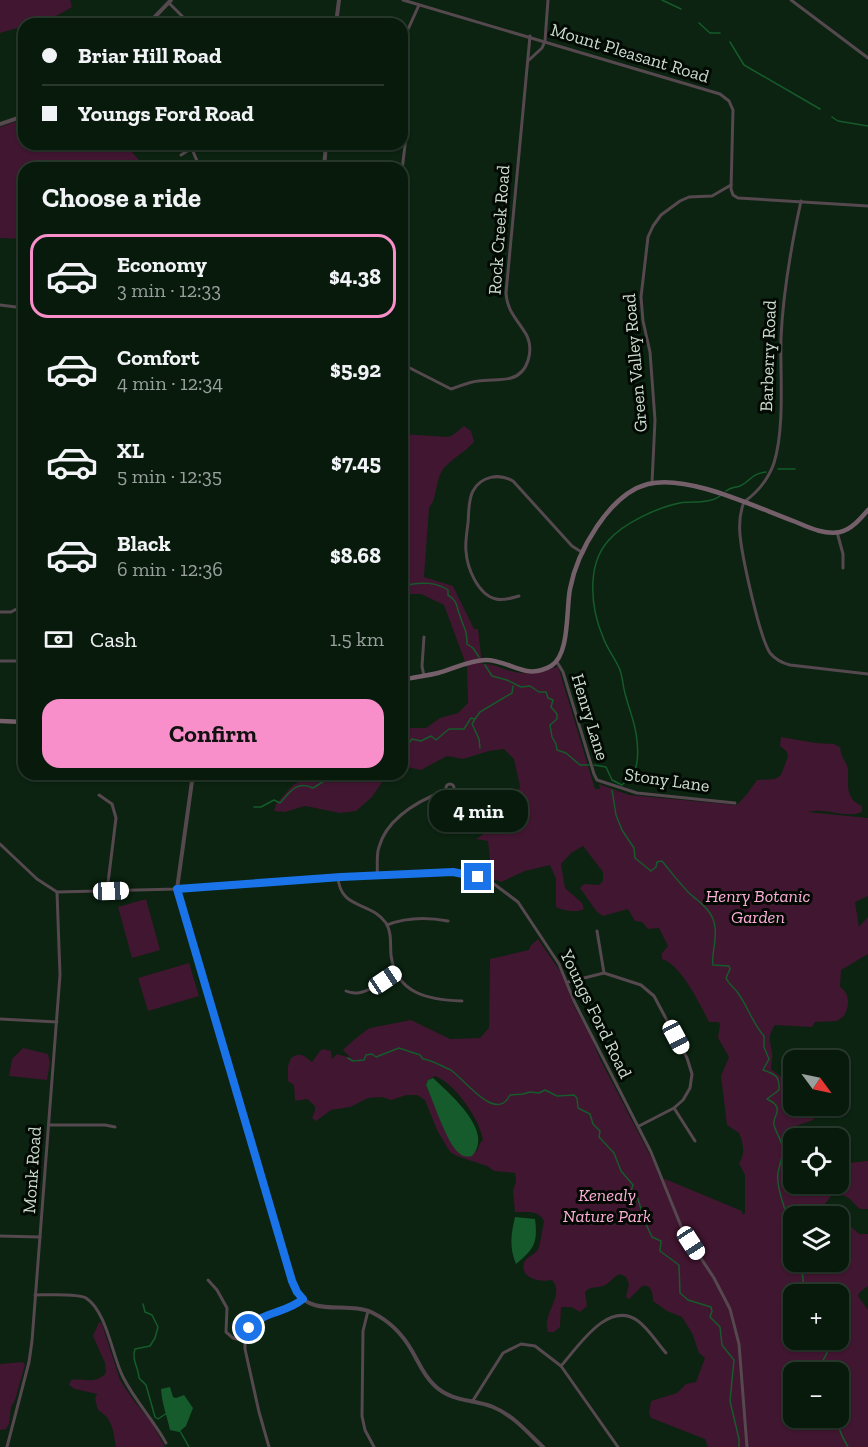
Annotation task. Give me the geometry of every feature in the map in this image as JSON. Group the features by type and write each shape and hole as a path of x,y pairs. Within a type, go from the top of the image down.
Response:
{"main road":[{"path":"408,679 482,661 492,661 529,671 544,669 557,662 563,650 571,584 583,553 598,525 610,510 634,490 652,483 708,489 819,530 837,532 850,528 868,510"},
{"path":"0,721 18,722"}],"street":[{"path":"337,18 339,0"},
{"name":"Mount Pleasant Road","path":"403,0 530,36 725,97 732,105 733,115 731,185"},
{"path":"527,62 542,48 545,41 548,0"},
{"path":"791,0 868,58"},
{"path":"799,6 803,0"},
{"path":"153,18 170,2 185,18"},
{"path":"408,29 419,5"},
{"name":"Rock Creek Road","path":"408,367 451,389 477,381 512,378 519,374 530,354 529,342 508,309 506,293 530,36"},
{"path":"0,124 18,118"},
{"path":"182,155 190,150"},
{"path":"731,185 733,195 742,199 868,206"},
{"name":"Green Valley Road","path":"652,483 655,420 650,352 643,321 641,297 648,237 661,215 680,201 712,196 731,185"},
{"name":"Barberry Road","path":"744,502 755,494 766,480 776,452 779,432 785,283 801,201"},
{"path":"0,305 18,307"},
{"path":"519,596 504,600 488,596 469,567 466,543 470,501 472,492 481,482 494,476 505,477 513,481 572,546 583,553"},
{"path":"744,502 740,521 741,541 751,592 770,652 778,660 790,665 868,674"},
{"path":"837,532 842,550 843,568"},
{"path":"0,612 11,612 18,608"},
{"path":"424,637 422,666 424,676"},
{"path":"0,661 18,661"},
{"name":"Henry Lane","path":"557,662 563,672 597,780"},
{"path":"192,780 177,889 297,1292 303,1299 315,1305 354,1307 382,1318 399,1333 433,1384 454,1398 494,1407 543,1447"},
{"name":"Stony Lane","path":"597,780 637,793 735,803"},
{"path":"377,875 379,845 390,828 418,803 446,790"},
{"path":"99,795 110,802 116,815 106,891"},
{"path":"0,844 37,879 57,892"},
{"name":"Youngs Ford Road","path":"57,892 177,889 338,877 453,872 478,877 494,884 518,902 559,964 574,1001 639,1126 683,1231 714,1278 730,1309 739,1344 747,1447"},
{"path":"338,877 339,887 345,897 378,915 387,925 391,956 396,972 413,992 424,997 462,1001"},
{"name":"Monk Road","path":"7,1447 29,1362 60,975 57,892"},
{"path":"387,925 408,919 429,918 448,921"},
{"path":"597,931 604,973"},
{"path":"346,991 361,992 374,987 396,972"},
{"path":"568,982 604,973 641,985 654,996 687,1058 692,1074 690,1088 674,1108 639,1126"},
{"path":"0,1019 57,1022"},
{"path":"674,1108 695,1141"},
{"path":"49,1125 115,1127"},
{"path":"0,1236 40,1237"},
{"path":"208,1280 226,1305 226,1332 233,1338 245,1341"},
{"path":"35,1295 80,1296 88,1300 104,1324 131,1392 148,1413 166,1443"},
{"path":"269,1447 259,1412 245,1341 255,1321 286,1310 303,1299"},
{"path":"368,1311 363,1331 362,1416 365,1430 374,1447"},
{"path":"561,1366 597,1325 608,1318 619,1315 632,1317 640,1322 666,1353"},
{"path":"472,1402 503,1353 520,1344 535,1346 561,1366 618,1447"}],"green space":[{"path":"0,0 70,0 72,7 51,18 18,18 18,28 0,33"},
{"path":"18,121 18,150 129,150 141,162 18,162 18,239 0,238 0,127"},
{"path":"464,426 471,431 474,442 441,472 434,499 429,508 424,577 453,586 474,629 478,629 482,664 526,673 558,666 595,789 600,789 599,784 629,795 737,805 757,780 775,779 781,775 788,756 780,746 781,737 834,744 840,747 848,769 850,795 856,803 862,806 862,812 849,814 808,812 868,818 868,896 855,902 859,927 868,917 868,954 841,970 840,987 846,993 848,1000 844,1016 837,1021 815,1022 812,1027 775,1025 770,1040 771,1069 781,1077 783,1116 816,1116 813,1120 793,1128 783,1128 783,1194 849,1194 849,1163 868,1161 868,1209 860,1209 842,1195 831,1196 826,1206 783,1206 783,1272 849,1272 849,1225 859,1234 868,1234 868,1286 858,1296 868,1310 868,1447 708,1447 705,1439 651,1418 649,1413 651,1401 677,1393 686,1384 696,1382 705,1358 699,1353 692,1333 682,1317 667,1311 653,1301 652,1292 648,1286 642,1286 629,1299 626,1297 629,1284 626,1277 620,1274 605,1285 585,1292 587,1306 580,1312 571,1307 561,1307 560,1327 554,1332 548,1332 548,1318 555,1298 556,1286 552,1280 542,1281 528,1276 523,1268 525,1261 538,1250 544,1221 535,1213 515,1212 513,1190 516,1182 515,1173 494,1171 487,1166 450,1152 437,1130 425,1100 417,1095 407,1095 391,1100 382,1097 368,1098 350,1107 331,1110 316,1121 312,1118 315,1106 307,1099 295,1101 294,1085 288,1081 288,1066 291,1058 301,1055 312,1062 323,1049 331,1051 332,1059 337,1054 351,1058 343,1050 370,1028 411,1020 450,1039 480,1038 489,1028 490,959 529,950 538,939 562,974 574,1006 653,1161 662,1184 665,1179 742,1211 743,1215 745,1213 745,1175 739,1163 743,1156 742,1140 739,1133 727,1125 721,1076 729,1057 718,1038 720,1024 709,1022 683,977 662,959 662,953 668,946 659,928 648,929 642,922 635,921 628,909 603,916 597,912 580,888 584,884 599,885 603,881 603,872 583,846 571,853 561,864 565,888 582,903 584,909 570,911 556,907 556,879 550,865 525,871 501,882 496,880 492,882 488,841 476,839 487,832 486,824 504,820 500,800 519,789 520,786 514,759 504,749 463,759 447,756 421,770 408,767 408,730 411,728 426,728 440,718 458,713 468,703 467,667 444,605 421,594 410,594 408,596 408,434 448,437","holes":["435,1076 451,1086 472,1113 481,1132 483,1140 477,1151 449,1137 426,1085 428,1080"]},
{"path":"303,780 384,780 372,797 356,811 340,813 305,806 285,812 274,811 276,804 293,785"},
{"path":"146,899 160,950 132,958 118,907"},
{"path":"189,963 199,996 148,1011 138,978"},
{"path":"23,1048 48,1054 50,1063 47,1080 9,1076 12,1059"},
{"path":"99,1322 102,1324 120,1380 152,1423 165,1447 116,1447 109,1421 98,1410 95,1399 97,1394 75,1389 69,1385 71,1380 94,1380 106,1373 105,1363 93,1336"},
{"path":"23,1362 25,1365 11,1407 9,1424 6,1429 0,1430 0,1364"}],"shaded area":[{"path":"433,1078 459,1103 474,1125 478,1136 478,1146 472,1156 459,1153 445,1131 426,1085 428,1080"},
{"path":"515,1217 535,1219 536,1227 535,1240 531,1249 516,1264 511,1240"},
{"path":"170,1387 173,1397 184,1395 193,1408 186,1426 179,1432 170,1430 162,1400 161,1389"}],"waterway":[{"path":"662,0 681,9"},
{"path":"699,23 710,33 720,33"},
{"path":"730,42 744,65 820,109"},
{"path":"832,117 838,121 868,126"},
{"path":"778,469 795,469"},
{"path":"726,491 744,484 757,474 766,472"},
{"path":"594,765 606,767 612,780 622,785 634,772 638,753 635,729 620,670 605,641 596,614 594,575 601,551 622,528 651,512 671,505 706,501 720,496"},
{"path":"408,585 434,584 448,590 448,595 454,599 466,632 467,644 479,657"},
{"path":"485,665 492,676 521,687 530,686 539,692 546,692 548,698 553,700 551,707 557,714 557,719 550,725 557,750 566,753 580,765 589,765"},
{"path":"408,743 412,739 421,741 431,736 436,740 449,729 464,729 471,718 475,719 480,712 512,693 513,686"},
{"path":"475,719 472,724 479,739 480,748"},
{"path":"254,807 261,807 274,800 280,803 298,786 313,788 326,780"},
{"path":"612,790 616,815 622,830 634,848 635,858 651,871 656,867 657,862 662,861 686,890 710,913 715,933 713,965 729,966 726,978 742,998 764,1036 764,1047 769,1059 763,1070 776,1076 779,1082 779,1090 767,1099 773,1102 777,1110 774,1123 783,1148 778,1178 784,1206"},
{"path":"348,1058 353,1061 364,1060 366,1055 372,1054 376,1057 399,1048 451,1070 481,1097 497,1104 504,1102 510,1095 539,1093 545,1090 557,1096 574,1095 577,1098 578,1108 590,1114 593,1124 600,1131 599,1137 614,1153 621,1171 633,1185 631,1191 637,1196 652,1237 661,1241 660,1251 679,1265 680,1293 688,1300 711,1307 710,1317 720,1327 722,1345 734,1360 730,1401 739,1447"},
{"path":"802,1272 804,1284"},
{"path":"143,1304 145,1312 152,1315 158,1327 150,1346 135,1349 135,1360 139,1378 146,1385 155,1417 158,1419 167,1413"},
{"path":"822,1362 827,1350"},
{"path":"840,1428 848,1447"},
{"path":"180,1431 189,1447"}],"route":[{"path":"249,1328 255,1321 286,1310 303,1299 299,1296 292,1281 177,889 341,877 453,872 478,877"}],"park label":[{"name":"Henry Botanic Garden","path":"758,906"},
{"name":"Kenealy Nature Park","path":"607,1205"}]}
